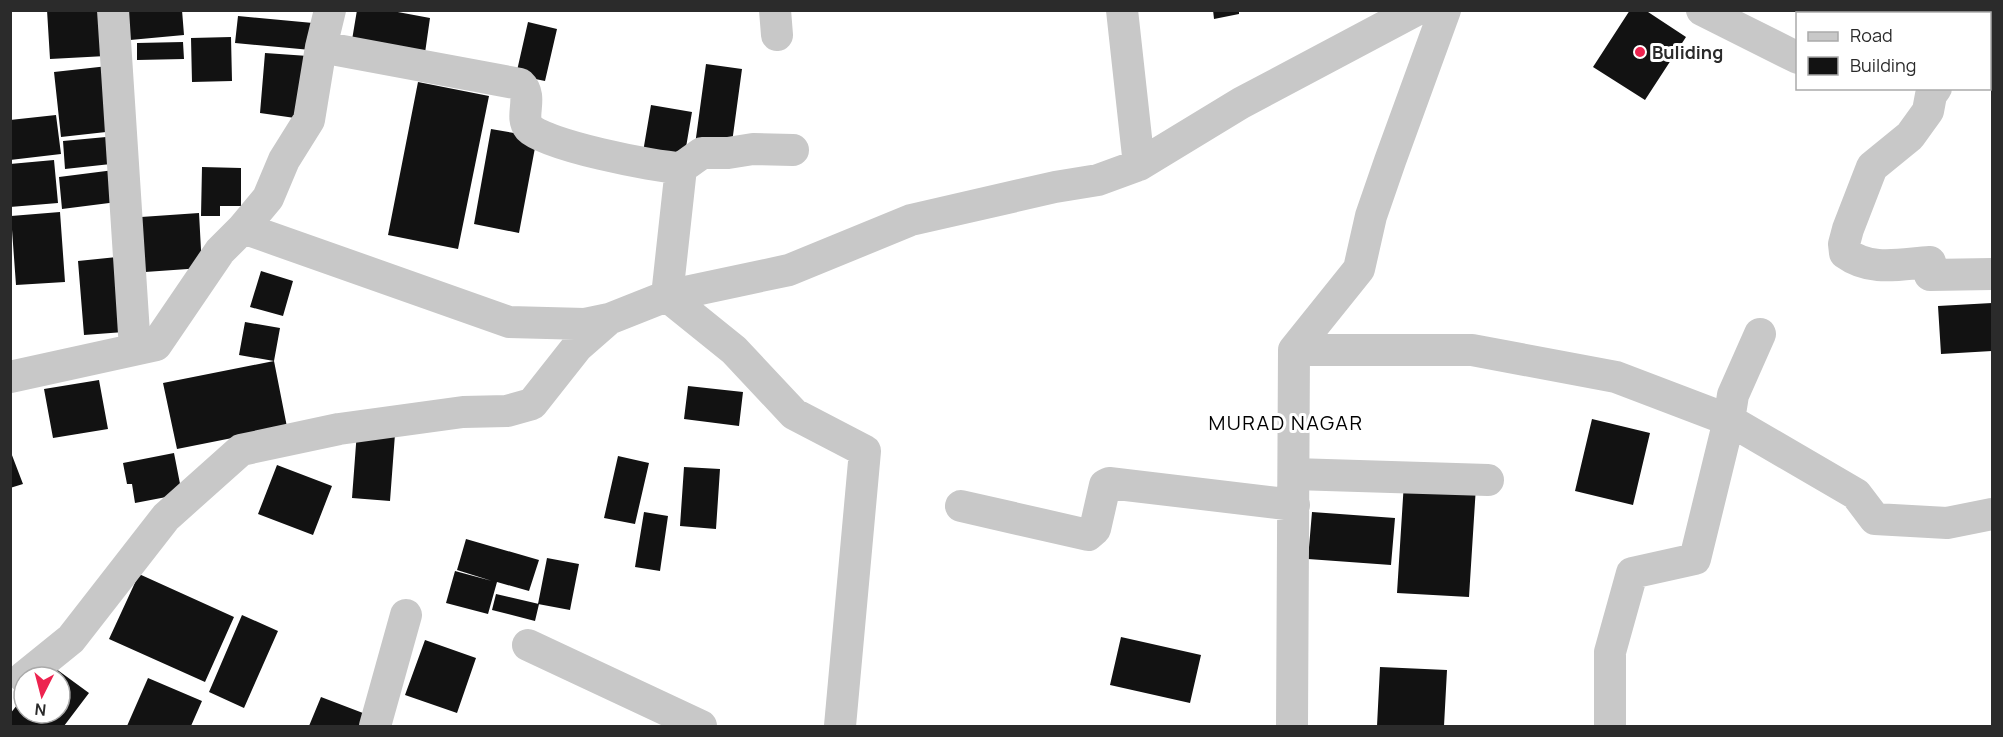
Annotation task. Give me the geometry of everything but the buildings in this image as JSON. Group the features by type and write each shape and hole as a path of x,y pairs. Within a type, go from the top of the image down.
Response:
{"street":[{"path":"113,10 135,349"},
{"path":"10,377 156,345 220,251 268,198 285,160 309,120 321,47 330,10"},
{"path":"1122,10 1139,165"},
{"path":"243,228 509,322 585,324 609,319 668,296 789,270 911,220 1055,187 1098,180 1139,165 1240,103 1416,10"},
{"path":"1292,726 1294,350 1359,269 1371,216 1389,161 1446,10"},
{"path":"1702,10 1796,58"},
{"path":"321,47 520,84 527,96 526,123 530,129 542,137 656,166 681,168 702,153 728,153 753,149 793,150"},
{"path":"1935,90 1931,95 1928,111 1910,136 1872,167 1848,229 1844,244 1845,253 1857,261 1871,265 1930,262 1930,275 1992,274"},
{"path":"668,296 681,168"},
{"path":"668,296 734,350 794,414 865,451 840,726"},
{"path":"39,665 71,639 166,517 241,450 339,429 463,412 507,411 532,404 577,347 609,319"},
{"path":"1610,726 1610,652 1632,573 1695,559 1729,420 1732,395 1760,334"},
{"path":"1294,350 1472,350 1616,377 1729,420 1856,494 1875,519 1947,523 1992,514"},
{"path":"1294,474 1488,480"},
{"path":"961,506 1088,535 1095,529 1105,485 1108,483 1294,505"},
{"path":"375,726 406,615"},
{"path":"528,645 701,726"}],"place":[{"name":"Buliding","path":"1640,52"}],"district":[{"name":"MURAD NAGAR","path":"1286,422"}]}
